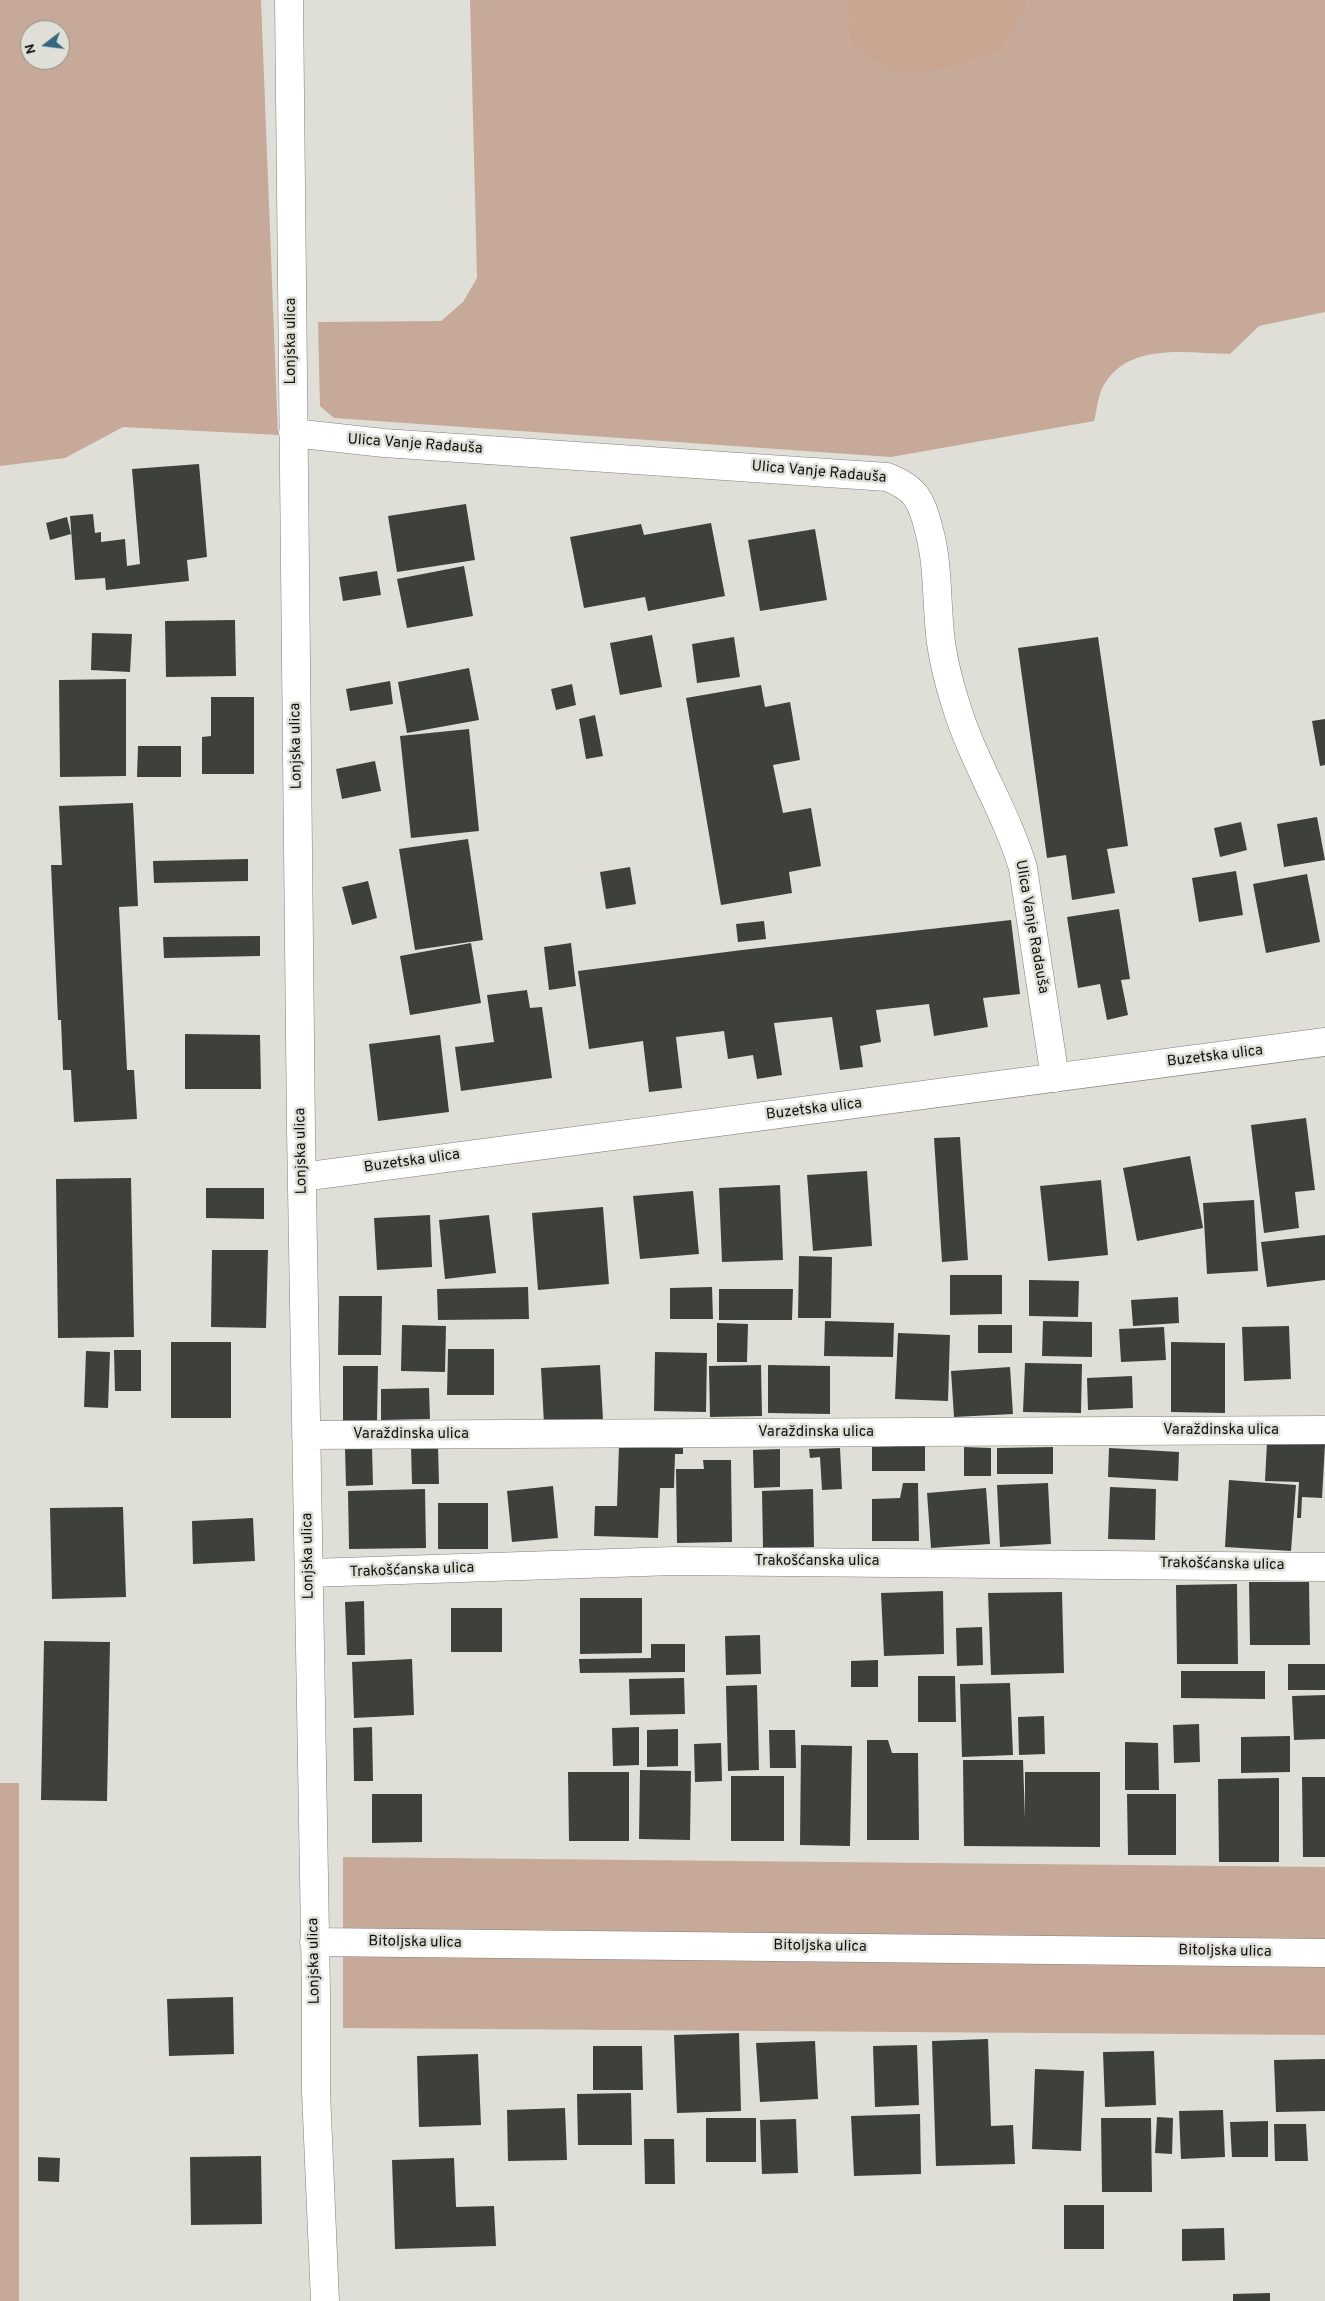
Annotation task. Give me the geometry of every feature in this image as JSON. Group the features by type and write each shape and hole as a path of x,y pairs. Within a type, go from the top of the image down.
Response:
{"street":[{"name":"Lonjska ulica","path":"289,0 302,1177 310,1574 316,2092 325,2301"},
{"name":"Ulica Vanje Radauša","path":"293,434 384,443 887,477 902,482 916,493 932,538 936,560 941,642 956,703 970,745 1015,842 1023,868 1055,1078"},
{"name":"Buzetska ulica","path":"302,1177 1325,1042"},
{"name":"Varaždinska ulica","path":"306,1436 1325,1430"},
{"name":"Trakošćanska ulica","path":"310,1574 674,1561 1325,1566"},
{"name":"Bitoljska ulica","path":"314,1942 1325,1953"}],"shaded area":[{"path":"0,0 261,0 278,435 123,427 65,458 0,466"},
{"path":"470,0 1325,0 1325,312 1259,326 1230,354 1162,353 1130,361 1116,370 1105,383 1099,397 1094,421 891,457 334,418 320,406 318,322 441,321 463,302 477,278"},
{"path":"846,0 1026,0 1019,19 1000,51 943,69 894,71 852,46"},
{"path":"0,1783 19,1783 19,2301 0,2301"},
{"path":"343,1857 1325,1867 1325,2035 343,2028"}],"building":[{"path":"199,464 207,557 187,560 189,581 106,590 105,578 75,580 70,516 93,514 95,533 101,532 101,542 125,539 127,566 140,564 132,469"},
{"path":"466,504 475,560 397,572 388,516"},
{"path":"67,517 71,534 50,540 46,523"},
{"path":"711,523 725,596 648,611 645,597 584,608 570,537 641,524 644,535"},
{"path":"815,529 827,600 760,611 748,540"},
{"path":"464,566 473,616 407,628 397,579"},
{"path":"377,571 381,595 343,601 339,577"},
{"path":"235,620 236,676 166,677 165,621"},
{"path":"92,633 132,634 130,672 91,670"},
{"path":"652,635 662,687 620,695 610,643"},
{"path":"734,637 740,677 697,683 692,644"},
{"path":"1098,637 1128,846 1107,849 1115,893 1072,900 1066,855 1047,858 1018,648"},
{"path":"469,668 479,720 407,733 398,682"},
{"path":"126,679 126,776 60,777 59,680"},
{"path":"390,681 393,704 350,711 346,689"},
{"path":"572,684 576,705 556,710 551,689"},
{"path":"761,685 765,707 790,702 800,760 773,765 783,813 811,808 821,866 789,872 792,893 721,905 686,698"},
{"path":"211,697 254,697 254,774 202,774 202,737 211,736"},
{"path":"595,715 603,756 586,759 579,719"},
{"path":"1325,719 1325,765 1320,766 1312,721"},
{"path":"469,729 479,831 411,838 400,736"},
{"path":"138,746 181,746 181,777 137,777"},
{"path":"375,761 381,791 342,799 336,769"},
{"path":"133,803 138,906 119,907 127,1070 134,1070 137,1119 74,1122 71,1070 63,1070 61,1020 58,1020 51,865 62,865 59,806"},
{"path":"1317,817 1325,860 1284,867 1277,824"},
{"path":"1241,822 1247,850 1220,857 1214,828"},
{"path":"468,839 483,940 415,950 399,849"},
{"path":"248,859 248,881 154,883 153,861"},
{"path":"630,867 636,904 606,909 600,872"},
{"path":"1236,871 1243,915 1199,922 1192,878"},
{"path":"1307,874 1320,942 1266,953 1253,884"},
{"path":"368,881 377,918 352,925 342,887"},
{"path":"1119,909 1130,979 1121,980 1128,1015 1107,1020 1100,984 1078,988 1067,917"},
{"path":"1011,920 1020,994 983,998 988,1027 934,1036 929,1004 876,1010 881,1042 860,1046 863,1067 840,1070 832,1017 774,1023 782,1075 757,1079 753,1055 728,1059 724,1031 676,1037 682,1088 649,1092 643,1041 589,1049 578,971 742,950"},
{"path":"764,921 766,939 738,942 736,924"},
{"path":"260,936 260,956 164,958 163,937"},
{"path":"471,943 481,1003 410,1015 400,956"},
{"path":"571,943 576,986 549,990 544,947"},
{"path":"527,990 530,1008 542,1007 552,1078 461,1091 455,1047 494,1042 487,995"},
{"path":"185,1034 260,1035 261,1089 185,1089"},
{"path":"440,1035 449,1112 378,1121 369,1044"},
{"path":"1306,1118 1315,1190 1295,1192 1299,1228 1264,1233 1251,1125"},
{"path":"960,1137 968,1260 942,1262 934,1138"},
{"path":"1190,1156 1203,1228 1137,1241 1123,1168"},
{"path":"867,1171 872,1246 813,1251 807,1175"},
{"path":"131,1178 134,1337 58,1338 56,1179"},
{"path":"1101,1180 1108,1255 1048,1261 1040,1186"},
{"path":"780,1185 783,1260 722,1262 719,1188"},
{"path":"206,1188 264,1188 264,1219 206,1218"},
{"path":"693,1191 699,1254 640,1259 633,1196"},
{"path":"1254,1200 1258,1271 1207,1274 1203,1203"},
{"path":"603,1207 609,1284 538,1290 532,1213"},
{"path":"430,1215 432,1267 377,1270 374,1218"},
{"path":"489,1215 496,1273 445,1279 439,1220"},
{"path":"1325,1235 1325,1280 1267,1287 1261,1242"},
{"path":"212,1250 268,1250 266,1328 211,1327"},
{"path":"799,1256 832,1257 831,1318 798,1318"},
{"path":"950,1275 1002,1275 1002,1314 950,1315"},
{"path":"1029,1280 1079,1281 1078,1317 1029,1316"},
{"path":"528,1287 529,1319 438,1320 437,1289"},
{"path":"712,1287 713,1319 670,1319 670,1288"},
{"path":"719,1289 793,1289 792,1320 719,1320"},
{"path":"339,1296 382,1296 381,1355 338,1355"},
{"path":"1178,1297 1179,1323 1133,1326 1131,1300"},
{"path":"825,1321 894,1323 893,1357 824,1356"},
{"path":"1043,1321 1092,1322 1092,1357 1042,1356"},
{"path":"717,1323 748,1324 747,1362 717,1362"},
{"path":"402,1325 446,1326 445,1372 401,1371"},
{"path":"978,1325 1012,1325 1012,1353 978,1353"},
{"path":"1289,1326 1291,1379 1244,1381 1242,1327"},
{"path":"1164,1327 1166,1360 1121,1362 1119,1329"},
{"path":"898,1333 950,1335 948,1401 895,1399"},
{"path":"171,1342 231,1342 231,1418 171,1418"},
{"path":"1171,1342 1225,1343 1225,1413 1171,1412"},
{"path":"448,1349 494,1349 494,1395 447,1395"},
{"path":"114,1350 141,1350 141,1391 115,1391"},
{"path":"86,1351 110,1352 108,1408 84,1407"},
{"path":"655,1352 707,1353 706,1412 654,1411"},
{"path":"1025,1363 1082,1364 1081,1413 1023,1412"},
{"path":"600,1365 603,1420 544,1424 541,1368"},
{"path":"761,1365 762,1416 710,1417 709,1366"},
{"path":"768,1365 830,1366 830,1414 768,1413"},
{"path":"343,1366 378,1366 377,1421 343,1421"},
{"path":"1010,1367 1013,1414 954,1417 951,1371"},
{"path":"1132,1376 1133,1408 1088,1410 1087,1378"},
{"path":"429,1388 430,1419 381,1420 381,1389"},
{"path":"1267,1442 1325,1444 1322,1498 1302,1497 1301,1518 1297,1518 1299,1482 1265,1481"},
{"path":"925,1445 925,1471 872,1471 872,1447"},
{"path":"411,1446 438,1446 439,1484 412,1484"},
{"path":"619,1446 683,1448 683,1454 675,1454 674,1488 660,1488 658,1538 594,1536 595,1506 617,1506"},
{"path":"372,1447 373,1485 346,1486 345,1448"},
{"path":"964,1447 991,1448 991,1476 964,1476"},
{"path":"1053,1447 1053,1474 997,1474 997,1448"},
{"path":"840,1448 842,1489 822,1490 820,1457 810,1458 809,1449"},
{"path":"1109,1448 1179,1452 1178,1481 1108,1477"},
{"path":"780,1449 780,1487 754,1488 753,1450"},
{"path":"703,1460 731,1460 732,1542 677,1543 676,1469 704,1469"},
{"path":"1229,1480 1296,1485 1291,1551 1225,1547"},
{"path":"903,1483 918,1483 919,1541 872,1541 872,1499 900,1498"},
{"path":"1048,1483 1051,1544 1000,1547 997,1485"},
{"path":"553,1486 558,1538 512,1542 507,1491"},
{"path":"1110,1487 1156,1489 1155,1540 1108,1539"},
{"path":"986,1488 990,1544 931,1548 927,1493"},
{"path":"425,1489 426,1548 349,1549 348,1491"},
{"path":"813,1489 814,1547 763,1548 762,1491"},
{"path":"438,1503 488,1503 488,1549 438,1549"},
{"path":"123,1507 126,1597 52,1599 50,1508"},
{"path":"253,1518 255,1561 193,1564 192,1521"},
{"path":"1249,1582 1309,1582 1310,1645 1250,1645"},
{"path":"1237,1584 1238,1664 1177,1664 1176,1585"},
{"path":"943,1591 944,1654 884,1656 881,1593"},
{"path":"1062,1592 1064,1673 991,1675 988,1593"},
{"path":"580,1598 642,1598 642,1653 580,1654"},
{"path":"364,1601 365,1655 347,1655 345,1602"},
{"path":"451,1608 502,1608 502,1652 451,1652"},
{"path":"982,1627 983,1665 957,1666 956,1628"},
{"path":"760,1635 761,1674 726,1675 725,1636"},
{"path":"44,1641 110,1642 107,1801 41,1800"},
{"path":"651,1644 685,1644 685,1672 580,1673 579,1659 651,1658"},
{"path":"412,1659 414,1715 354,1718 352,1662"},
{"path":"878,1660 878,1687 851,1687 851,1661"},
{"path":"1288,1664 1325,1664 1325,1690 1288,1690"},
{"path":"1181,1671 1265,1671 1265,1699 1181,1698"},
{"path":"918,1676 955,1676 956,1722 918,1722"},
{"path":"684,1678 685,1714 630,1715 629,1679"},
{"path":"1010,1683 1013,1755 962,1757 960,1684"},
{"path":"757,1685 759,1770 728,1771 726,1686"},
{"path":"1325,1695 1325,1739 1294,1740 1292,1696"},
{"path":"1044,1716 1045,1754 1019,1755 1018,1717"},
{"path":"1199,1724 1200,1762 1174,1763 1173,1725"},
{"path":"372,1727 373,1781 354,1781 353,1728"},
{"path":"639,1727 639,1765 613,1766 612,1728"},
{"path":"678,1729 678,1766 647,1767 647,1730"},
{"path":"769,1730 795,1730 796,1768 770,1768"},
{"path":"1290,1736 1290,1772 1241,1773 1241,1737"},
{"path":"867,1740 888,1740 892,1753 918,1753 919,1840 867,1840"},
{"path":"1125,1742 1158,1743 1159,1790 1125,1790"},
{"path":"721,1743 722,1781 695,1782 694,1744"},
{"path":"801,1745 852,1746 850,1846 800,1845"},
{"path":"963,1760 1023,1760 1025,1819 1025,1772 1100,1772 1100,1847 964,1846"},
{"path":"640,1770 691,1771 690,1840 639,1839"},
{"path":"568,1772 629,1772 629,1841 569,1841"},
{"path":"731,1776 784,1776 784,1841 731,1841"},
{"path":"1302,1777 1325,1777 1325,1857 1303,1857"},
{"path":"1279,1778 1279,1862 1219,1862 1218,1779"},
{"path":"372,1794 422,1794 422,1842 372,1843"},
{"path":"1127,1794 1176,1794 1176,1855 1128,1855"},
{"path":"233,1997 234,2054 169,2056 167,1999"},
{"path":"739,2033 741,2111 677,2113 674,2035"},
{"path":"988,2039 991,2126 1013,2125 1015,2164 936,2166 932,2041"},
{"path":"815,2041 818,2099 760,2102 756,2043"},
{"path":"917,2045 919,2105 875,2107 873,2046"},
{"path":"593,2046 642,2046 643,2090 593,2090"},
{"path":"1154,2051 1156,2105 1105,2107 1103,2052"},
{"path":"478,2054 481,2125 419,2127 417,2056"},
{"path":"1325,2059 1325,2111 1276,2112 1274,2060"},
{"path":"1035,2069 1084,2071 1081,2151 1032,2149"},
{"path":"631,2093 632,2145 578,2145 577,2094"},
{"path":"565,2108 567,2160 508,2161 507,2110"},
{"path":"1223,2110 1225,2157 1181,2159 1179,2111"},
{"path":"920,2114 921,2174 854,2176 851,2116"},
{"path":"1157,2117 1173,2118 1172,2154 1155,2153"},
{"path":"706,2118 756,2118 756,2162 706,2162"},
{"path":"1101,2118 1151,2118 1152,2192 1102,2192"},
{"path":"796,2119 798,2173 762,2174 760,2120"},
{"path":"1268,2121 1268,2157 1232,2157 1230,2122"},
{"path":"1274,2124 1306,2124 1308,2161 1275,2161"},
{"path":"644,2139 674,2139 675,2184 645,2184"},
{"path":"261,2156 262,2224 191,2225 190,2157"},
{"path":"38,2157 60,2158 59,2182 38,2181"},
{"path":"454,2158 456,2207 494,2206 496,2246 395,2249 392,2160"},
{"path":"1064,2205 1104,2205 1104,2249 1064,2249"},
{"path":"1224,2228 1225,2260 1182,2261 1182,2229"},
{"path":"1270,2293 1270,2301 1233,2301 1233,2294"}]}
